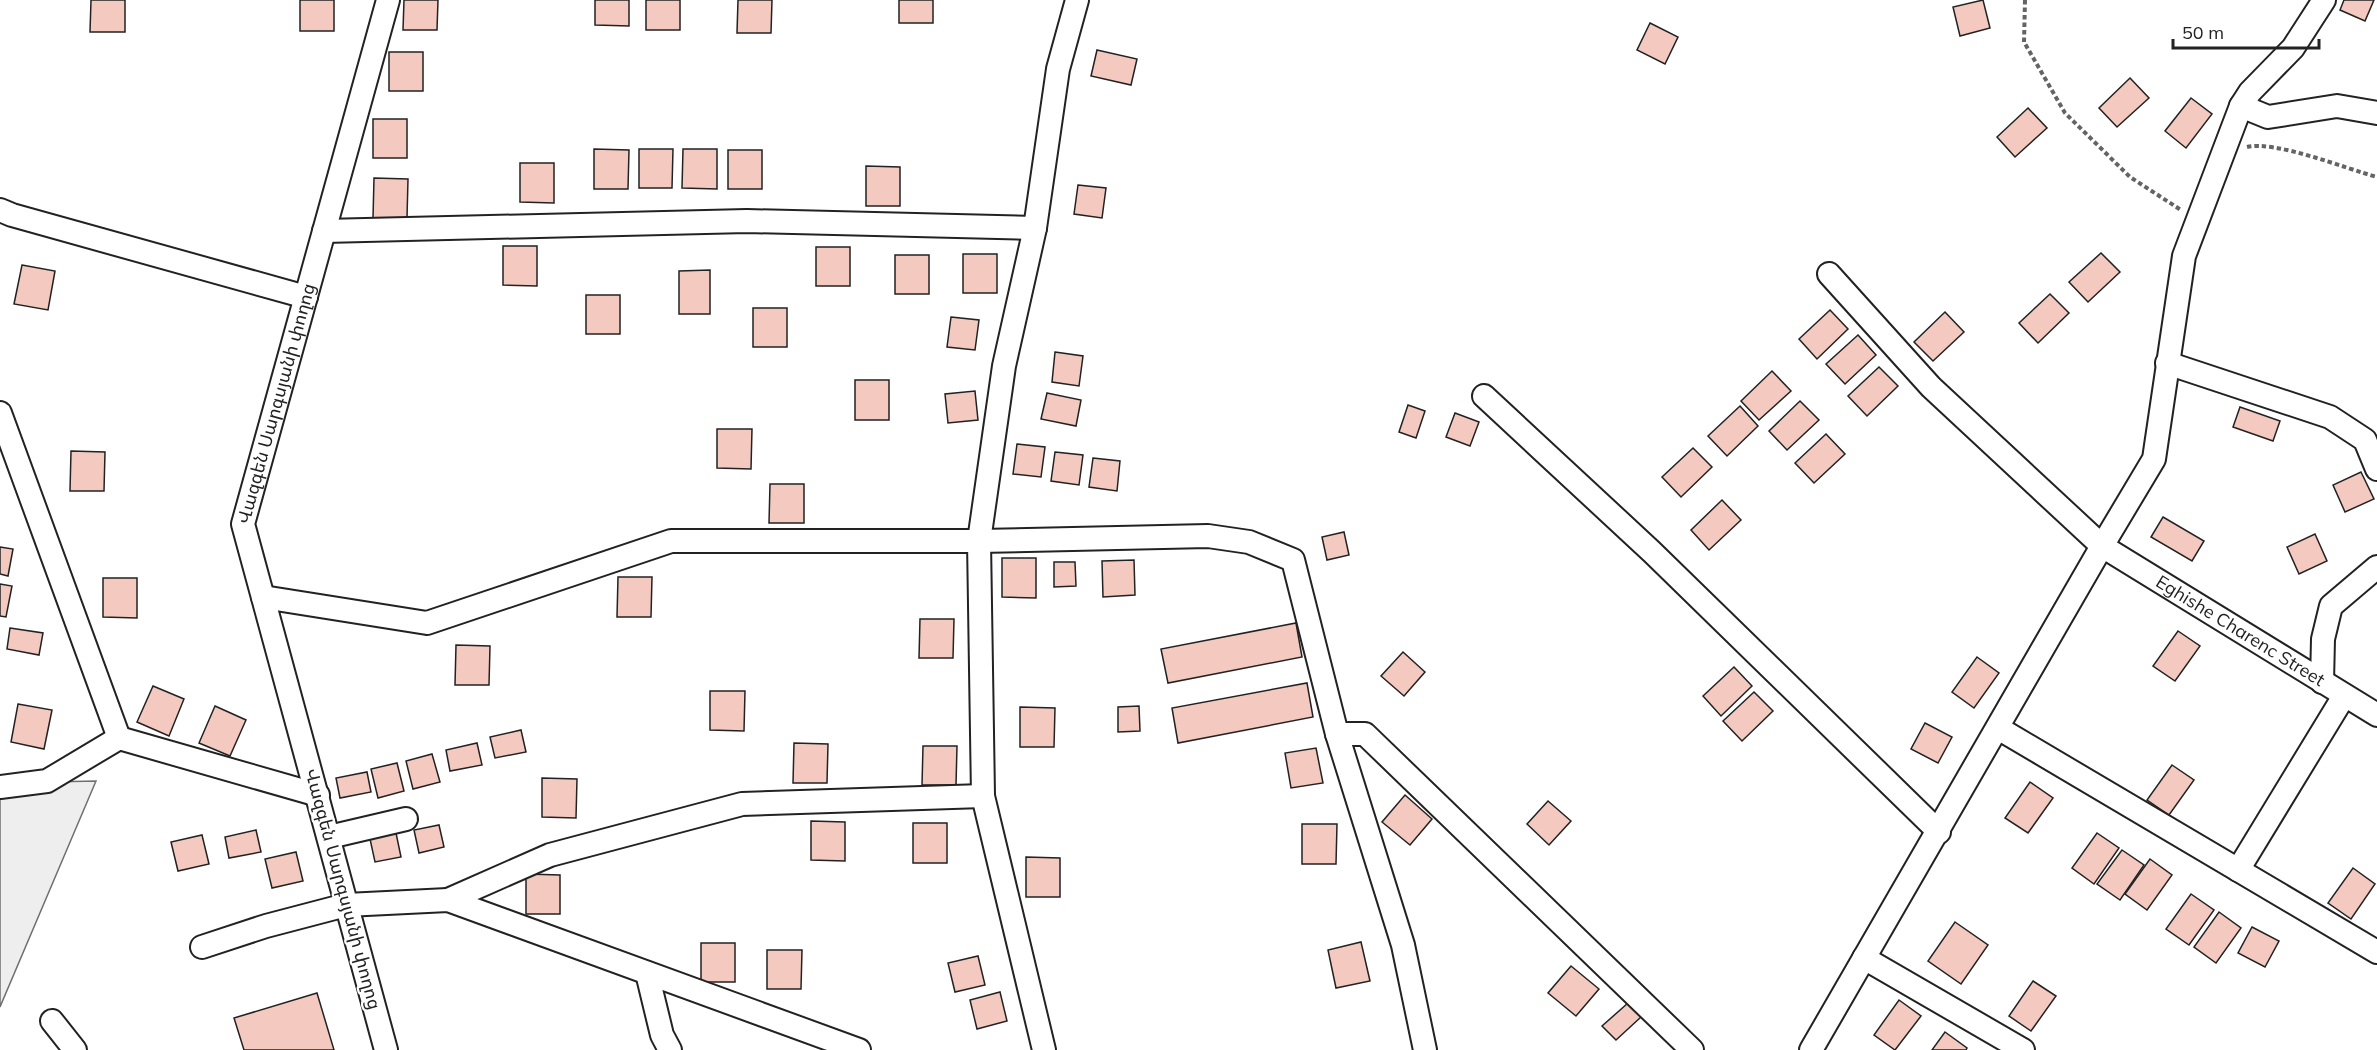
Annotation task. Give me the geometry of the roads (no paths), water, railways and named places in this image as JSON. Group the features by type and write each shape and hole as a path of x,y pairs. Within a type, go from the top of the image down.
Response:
{"street":[{"name":"Վազգեն Սարգսյանի փողոց","path":"386,1050 243,524 388,0"},
{"path":"1044,1050 983,796 979,541 1004,366 1035,228 1058,69 1077,0"},
{"path":"1811,1050 2154,459 2184,256 2197,220 2241,106 2250,92 2293,48 2324,0"},
{"path":"2241,106 2268,117 2337,106 2377,113"},
{"path":"0,210 306,297"},
{"path":"324,231 747,221 1035,228"},
{"name":"Eghishe Charenc Street","path":"1829,274 1931,387 2102,546 2344,696 2377,714"},
{"path":"2167,363 2330,417 2365,440 2377,469"},
{"path":"1484,396 1652,552 1939,832"},
{"path":"0,412 118,738"},
{"path":"263,597 428,623 671,542 979,541 1208,536 1249,542 1293,560 1337,734 1403,945 1425,1050"},
{"path":"2322,682 2323,639 2331,606 2377,567"},
{"path":"2238,870 2344,696"},
{"path":"1998,728 2377,952"},
{"path":"1337,734 1365,734 1692,1050"},
{"path":"0,787 47,781 118,738 318,795"},
{"path":"202,947 266,926 346,905 448,900 550,855 742,804 983,796"},
{"path":"329,837 406,819"},
{"path":"448,900 859,1050"},
{"path":"1864,958 2023,1050"},
{"path":"647,973 662,1035 670,1050"},
{"path":"52,1021 75,1050"}]}
